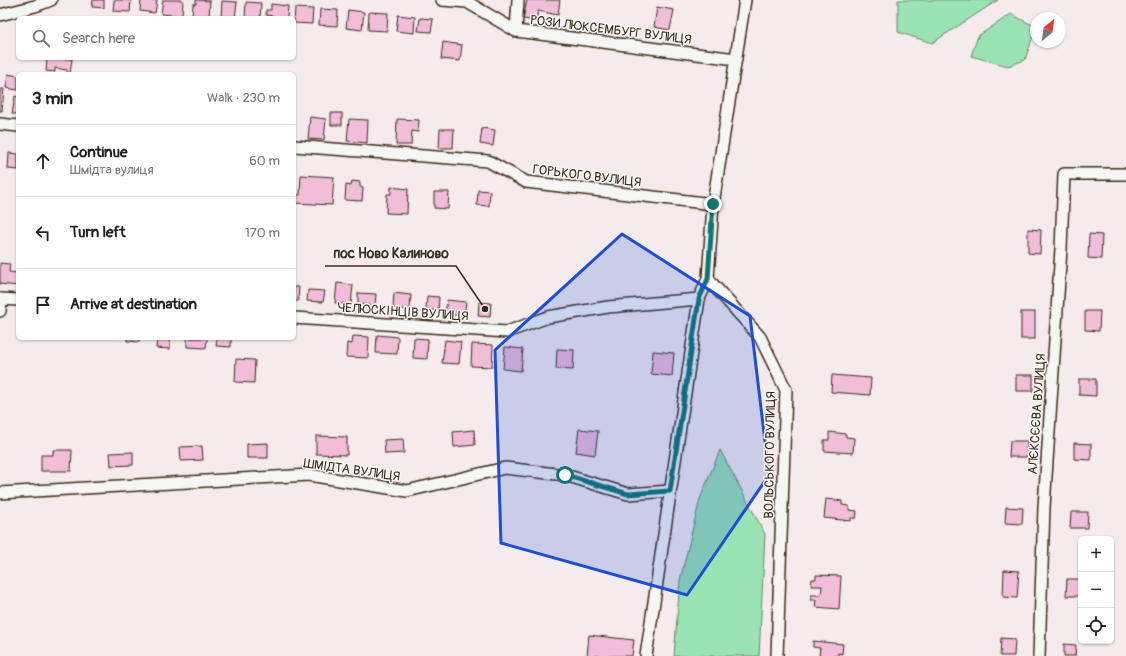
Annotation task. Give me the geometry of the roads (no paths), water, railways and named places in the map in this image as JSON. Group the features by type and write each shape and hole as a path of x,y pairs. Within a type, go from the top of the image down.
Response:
{"street":[{"path":"0,15 36,6 50,0"},
{"name":"РОЗИ ЛЮКСЕМБУРГ ВУЛИЦЯ","path":"442,0 467,2 516,31 736,59"},
{"path":"516,31 518,0"},
{"path":"646,656 699,299 708,279 713,204 745,0"},
{"path":"0,124 16,126"},
{"name":"ГОРЬКОГО ВУЛИЦЯ","path":"296,146 488,161 526,182 713,204"},
{"name":"АЛЄКСЄЄВА ВУЛИЦЯ","path":"1039,656 1044,507 1061,249 1064,174 1126,174"},
{"name":"ВОЛЬСЬКОГО ВУЛИЦЯ","path":"708,279 760,337 786,390 777,656"},
{"path":"0,311 1,299 16,300"},
{"name":"ЧЕЛЮСКІНЦІВ ВУЛИЦЯ","path":"296,318 507,332 548,316 608,307 699,299"},
{"name":"ШМІДТА ВУЛИЦЯ","path":"0,493 309,475 408,491 505,468 565,475 628,494 670,491"}],"place":[{"name":"пос Ново Калиново","path":"485,309"}]}
